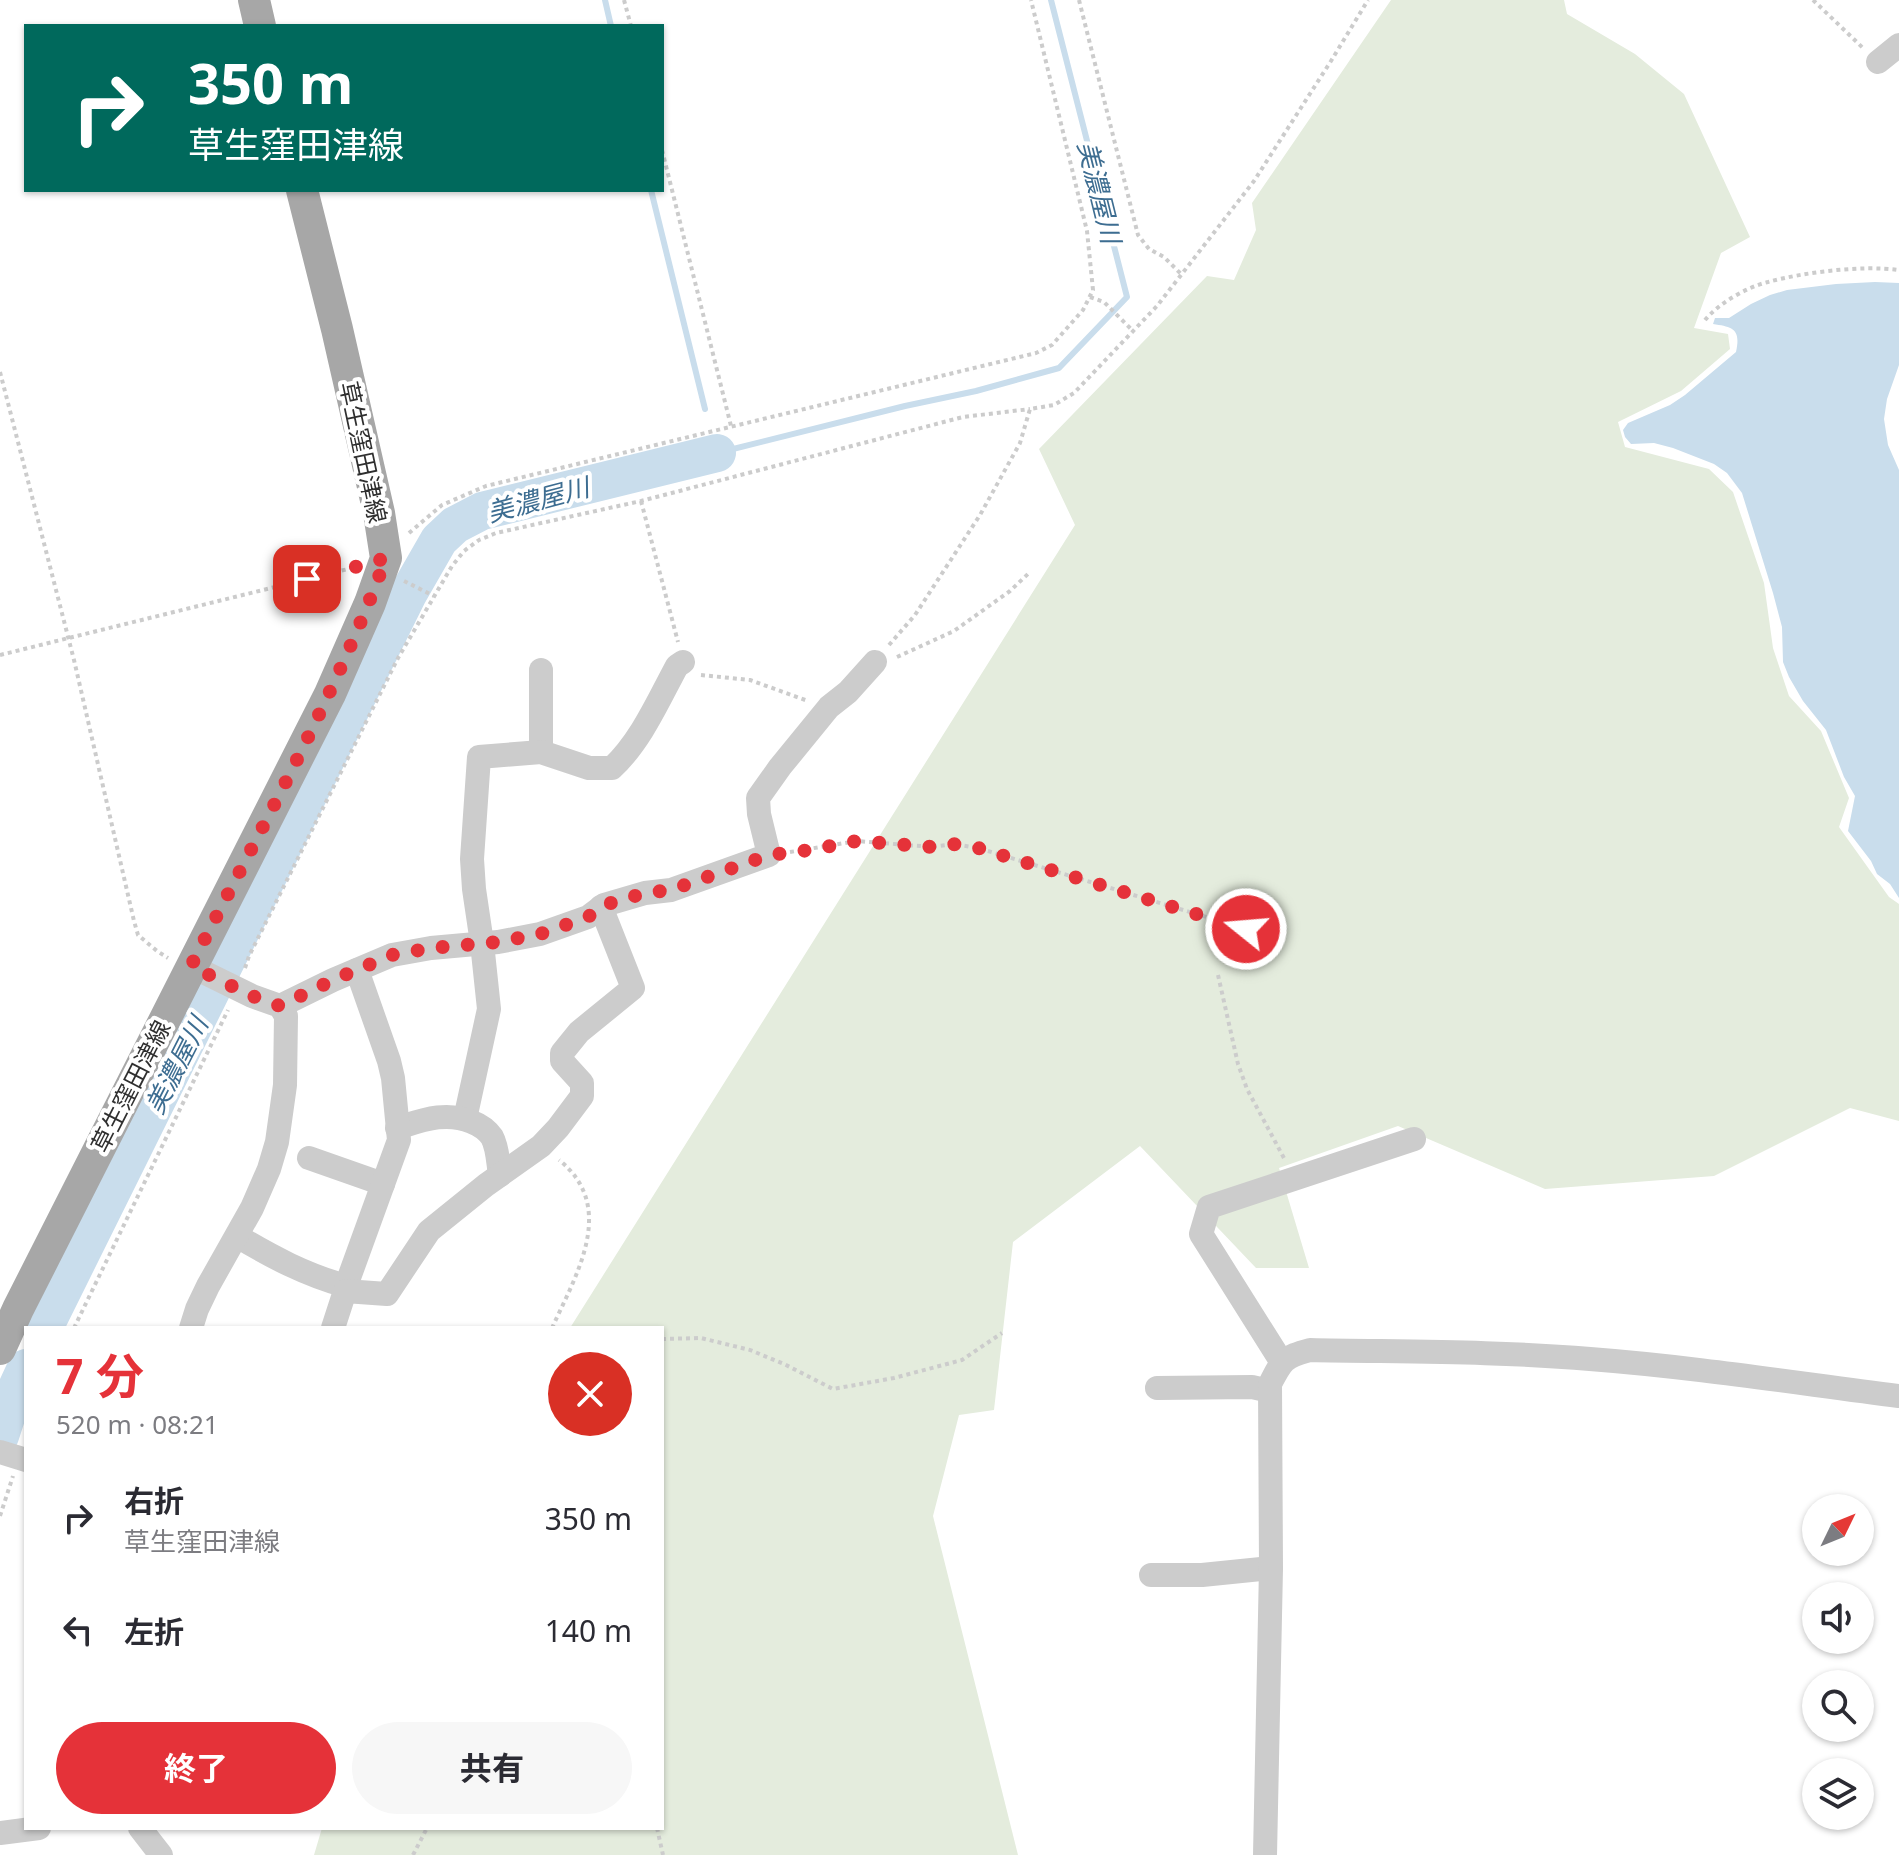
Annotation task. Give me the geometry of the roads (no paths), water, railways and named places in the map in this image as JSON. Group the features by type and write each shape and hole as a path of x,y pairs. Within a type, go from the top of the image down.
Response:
{"main road":[{"path":"254,0 260,24"},
{"name":"草生窪田津線","path":"0,1349 330,694 370,603 391,567 302,192"}],"street":[{"path":"1878,62 1899,45"},
{"path":"465,1119 489,1009 472,859 479,757 541,752 589,768 612,768 624,757 677,666 683,662"},
{"path":"280,1006 392,955 540,934 588,917 601,907 645,893 671,890 769,855 758,798 829,707 848,692 875,662"},
{"path":"541,670 541,752"},
{"path":"237,1236 316,1278 345,1289 387,1294 429,1231 541,1146 582,1096 582,1083 562,1061 562,1053 579,1032 633,988 601,907"},
{"path":"190,968 280,1006 286,1016 281,1122 269,1169 252,1208 208,1286 192,1326"},
{"path":"334,1326 399,1140 389,1061 357,970"},
{"path":"397,1128 445,1115 480,1125 490,1134 494,1144 500,1175"},
{"path":"1281,1361 1201,1234 1209,1207 1414,1139"},
{"path":"309,1158 383,1184"},
{"path":"1265,1855 1271,1568 1270,1384 1281,1361 1310,1350 1481,1353 1590,1359 1899,1396"},
{"path":"1157,1388 1252,1387 1270,1391"},
{"path":"1151,1575 1202,1575 1271,1568"},
{"path":"0,1833 24,1830"},
{"path":"142,1830 161,1855"}],"water":[{"path":"1875,282 1899,283 1899,365 1887,399 1884,419 1888,445 1899,470 1899,898 1890,884 1877,874 1848,831 1855,796 1844,777 1826,730 1803,701 1783,662 1782,627 1742,493 1727,473 1714,464 1654,443 1631,444 1623,430 1628,423 1685,395 1736,352 1734,330 1713,324 1715,318 1729,318 1751,304 1787,290"}],"waterway":[{"path":"605,0 611,24"},
{"name":"美濃屋川","path":"715,444 717,453 1059,368 1127,297 1051,0"},
{"path":"651,192 705,409"},
{"name":"美濃屋川","path":"45,1326 408,594 439,540 455,525 482,511 717,453"},
{"name":"美濃屋川","path":"0,1436 24,1372"}]}
